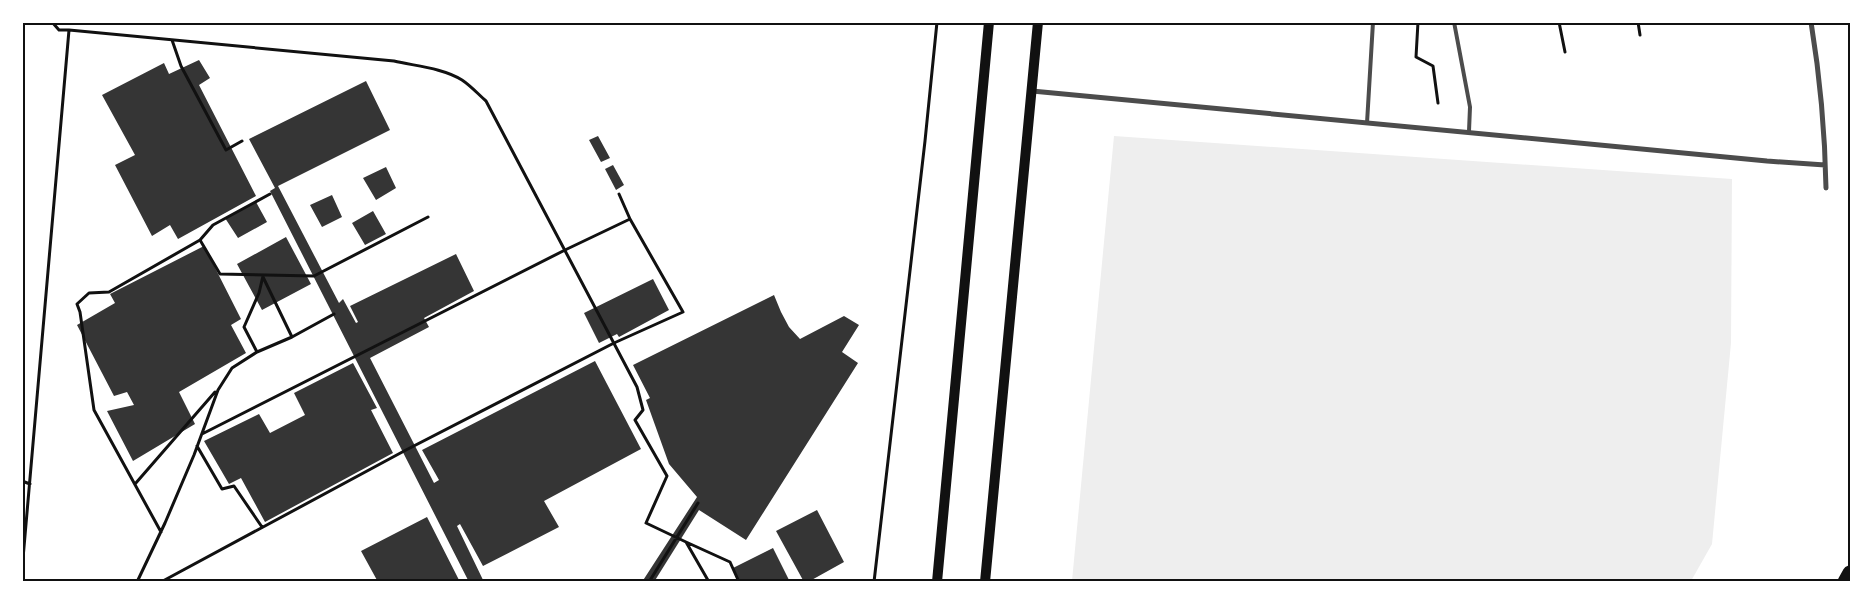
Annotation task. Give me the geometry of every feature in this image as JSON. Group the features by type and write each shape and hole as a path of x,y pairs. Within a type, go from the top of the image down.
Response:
{"highway":[{"path":"1845,582 1850,573"}],"main road":[{"path":"937,582 989,22"},
{"path":"985,582 1038,22"}],"street":[{"path":"1810,22 1821,98 1826,188"},
{"path":"1032,91 1825,165"}],"lane":[{"path":"1367,123 1373,22"},
{"path":"1454,22 1470,107 1469,131"}],"path":[{"path":"52,22 59,30 394,62 446,73 461,79 486,101 637,387 643,410 635,420 666,476 646,523 730,562 739,582"},
{"path":"874,582 937,22"},
{"path":"1418,22 1416,57 1433,66 1438,103"},
{"path":"1559,22 1565,52"},
{"path":"1638,22 1640,35"},
{"path":"22,570 69,30"},
{"path":"172,40 181,66 226,150 242,141"},
{"path":"161,532 94,410 80,312 77,304 89,293 109,292 200,240 213,225 270,194"},
{"path":"161,582 406,450 614,343 683,312 630,219 618,194"},
{"path":"200,240 220,274 314,276 428,217"},
{"path":"202,434 564,250 630,219"},
{"path":"263,276 292,337"},
{"path":"257,352 244,327 259,293 263,276"},
{"path":"135,484 218,390 232,368 257,352 292,337 334,314"},
{"path":"137,582 161,532 202,434 218,390"},
{"path":"197,446 222,489 234,486 262,527"},
{"path":"22,482 30,484"},
{"path":"649,582 698,503"},
{"path":"686,542 709,582"}],"shaded area":[{"path":"1114,136 1732,179 1731,343 1712,544 1691,581 1072,581"}],"building":[{"path":"199,60 210,78 199,85 256,196 178,239 170,225 152,236 115,165 135,155 102,95 164,63 169,74"},
{"path":"366,81 390,130 278,186 339,303 343,299 356,323 358,322 350,306 456,254 474,291 424,318 429,327 370,358 434,483 439,480 422,450 595,361 641,449 544,501 559,527 483,566 460,524 457,526 484,582 469,582 270,191 275,188 249,139"},
{"path":"598,136 610,158 601,162 589,140"},
{"path":"613,165 624,185 616,190 605,169"},
{"path":"386,167 396,188 376,200 363,178"},
{"path":"332,195 342,217 322,227 310,205"},
{"path":"256,202 267,222 238,238 225,218"},
{"path":"373,211 386,234 365,245 352,223"},
{"path":"286,237 311,284 262,310 237,264"},
{"path":"204,246 241,319 231,325 246,353 179,392 195,424 133,461 107,411 134,405 127,392 114,396 77,325 115,303 110,294"},
{"path":"653,279 669,310 619,337 617,334 599,343 584,313"},
{"path":"774,295 789,327 800,339 844,316 859,325 842,352 858,363 746,540 699,510 654,582 642,582 697,497 669,464 646,400 650,398 633,365"},
{"path":"353,363 377,408 371,410 393,453 265,522 241,478 229,484 204,441 259,414 270,433 305,415 294,393"},
{"path":"817,510 844,562 808,582 804,582 776,531"},
{"path":"427,517 460,582 378,582 361,551"},
{"path":"773,548 790,582 738,582 733,568"}]}
